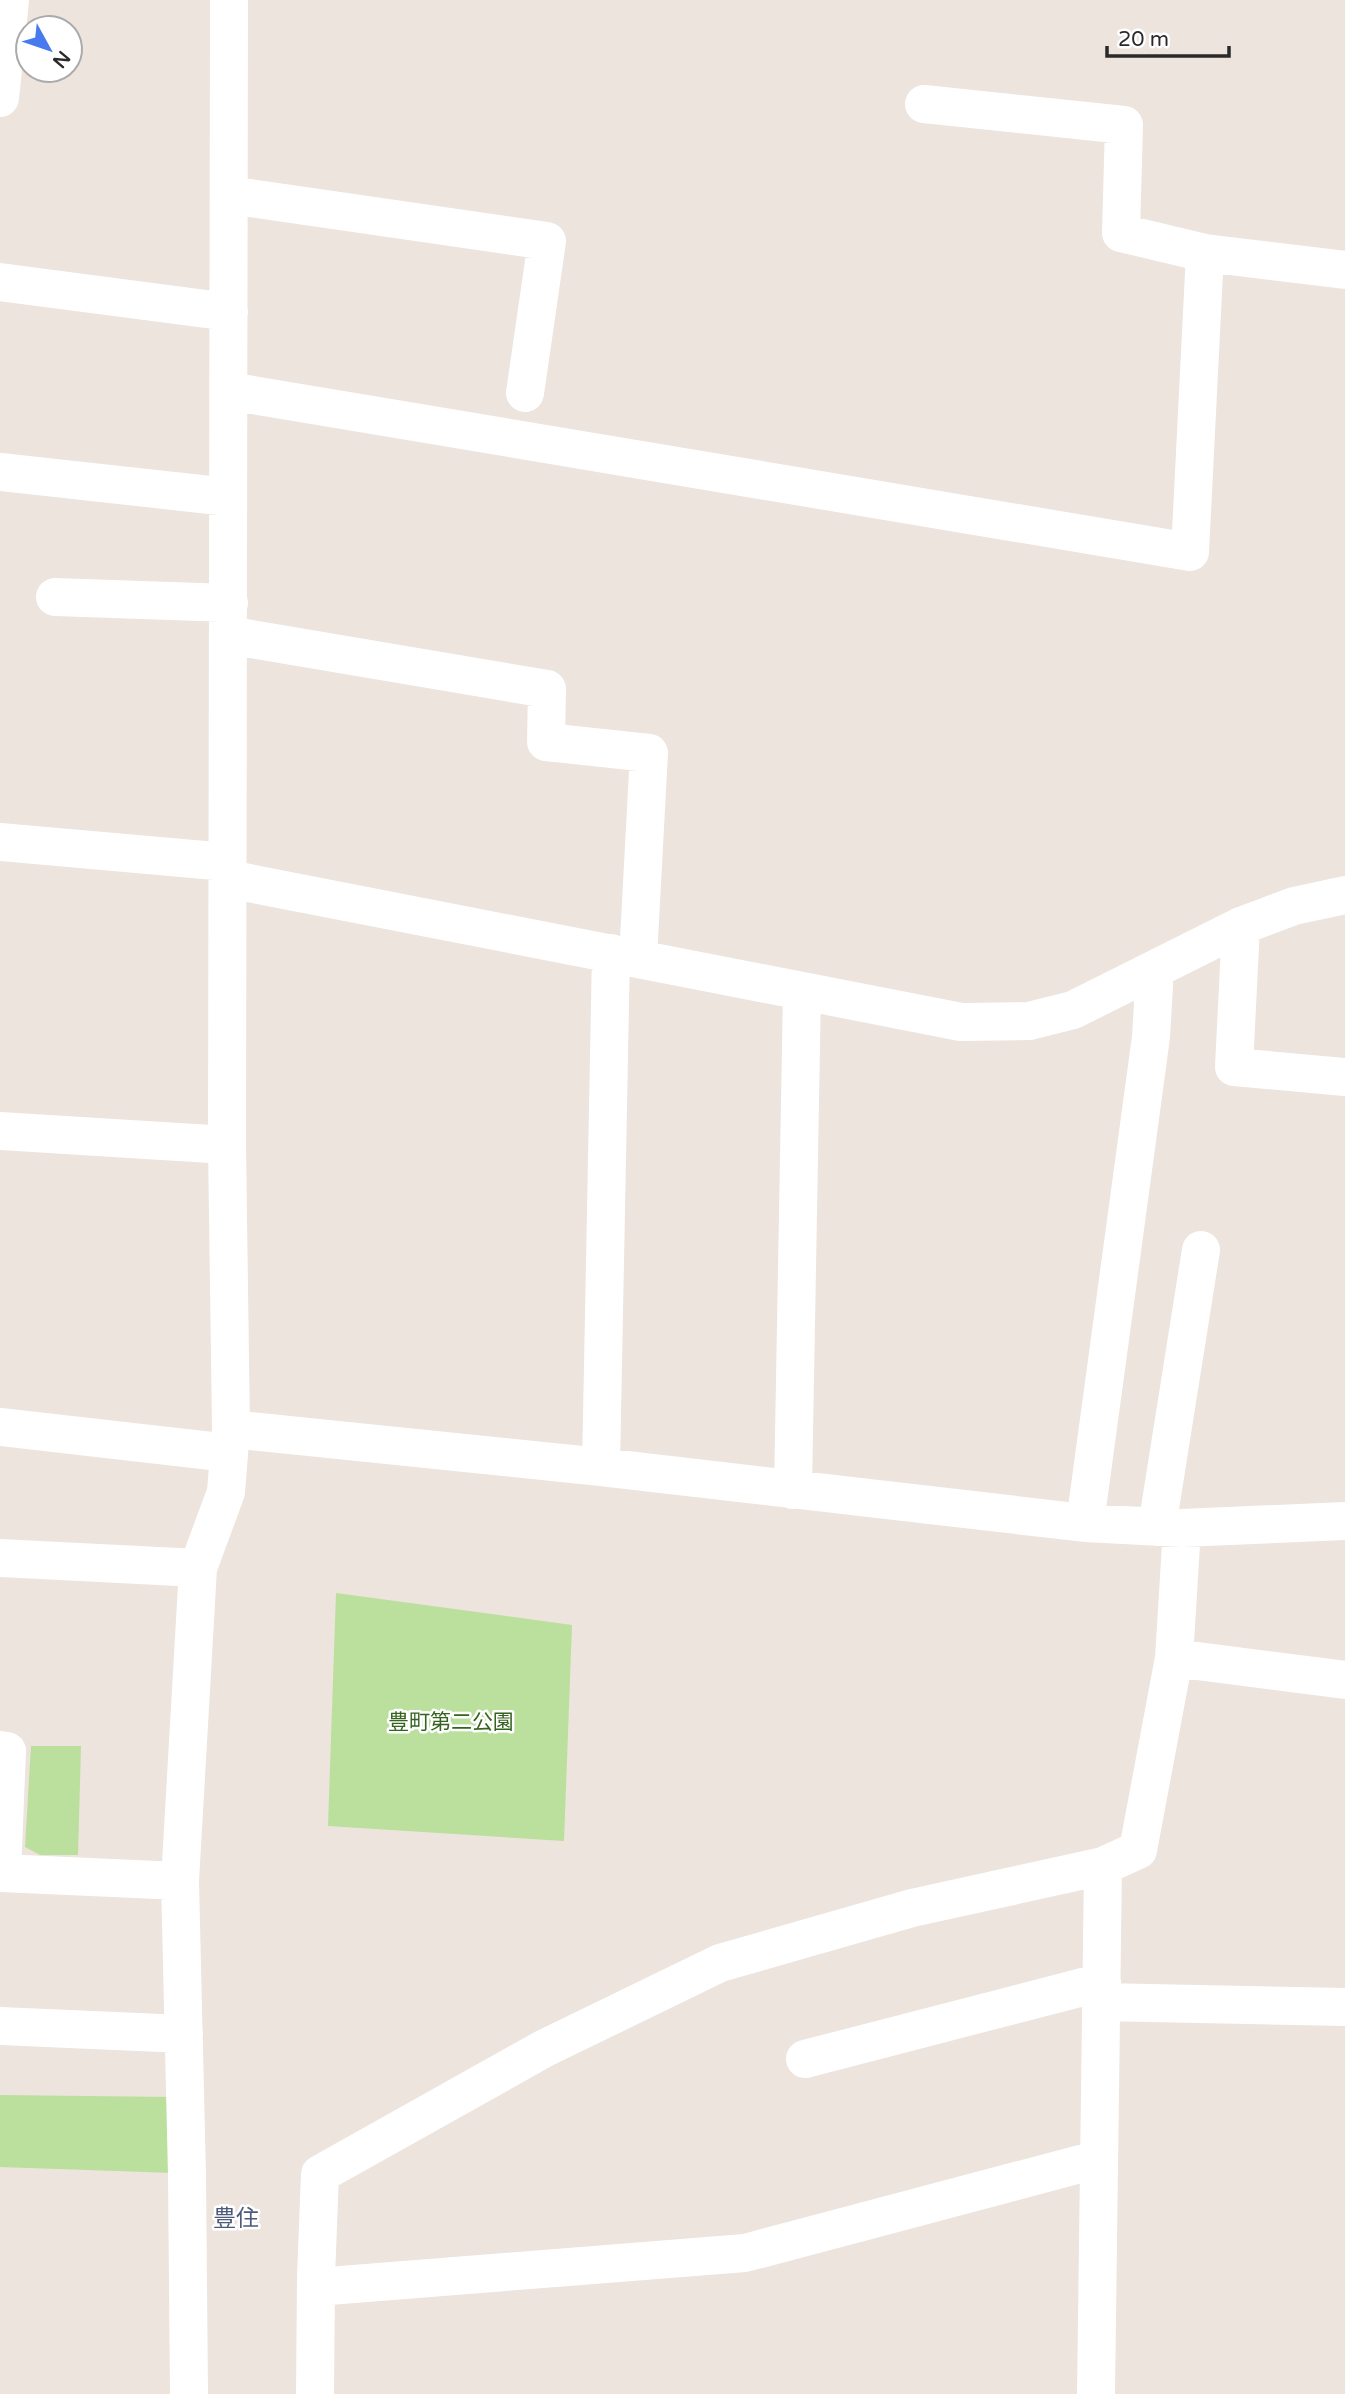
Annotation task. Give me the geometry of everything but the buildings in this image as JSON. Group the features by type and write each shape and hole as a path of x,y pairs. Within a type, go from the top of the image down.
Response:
{"street":[{"path":"0,98 9,0"},
{"path":"189,2394 180,1881 198,1568 226,1492 230,1441 229,0"},
{"path":"924,104 1124,125 1121,233 1205,253 1345,270"},
{"path":"229,195 547,241 525,393"},
{"path":"229,391 1190,552 1205,253"},
{"path":"0,282 229,312"},
{"path":"0,472 228,497"},
{"path":"55,597 229,619 547,689 546,742 649,752 624,956 601,1467"},
{"path":"0,842 228,871 624,956 961,1022 1030,1021 1073,1010 1241,926 1294,906 1345,895"},
{"path":"1241,926 1234,1067 1345,1077"},
{"path":"1085,1523 1151,1037 1155,968"},
{"path":"793,1490 802,991"},
{"path":"0,1131 228,1145"},
{"path":"315,2394 320,2174 545,2048 720,1963 912,1908 1103,1866 1138,1850 1174,1658 1170,1527 1200,1251"},
{"path":"0,1427 601,1467 1085,1523 1170,1527 1345,1521"},
{"path":"0,1558 198,1568"},
{"path":"1174,1658 1345,1680"},
{"path":"0,1751 7,1751 1,1873 180,1881"},
{"path":"1096,2394 1103,1866"},
{"path":"805,2059 1101,1992 1345,2007"},
{"path":"0,2026 184,2034"},
{"path":"316,2287 744,2253 1099,2159"}],"green space":[{"name":"豊町第二公園","path":"336,1593 572,1625 564,1841 328,1826"},
{"path":"31,1746 81,1746 78,1855 40,1855 25,1847"},
{"path":"0,2095 172,2097 174,2173 0,2167"}],"district":[{"name":"豊住","path":"236,2219"}]}
